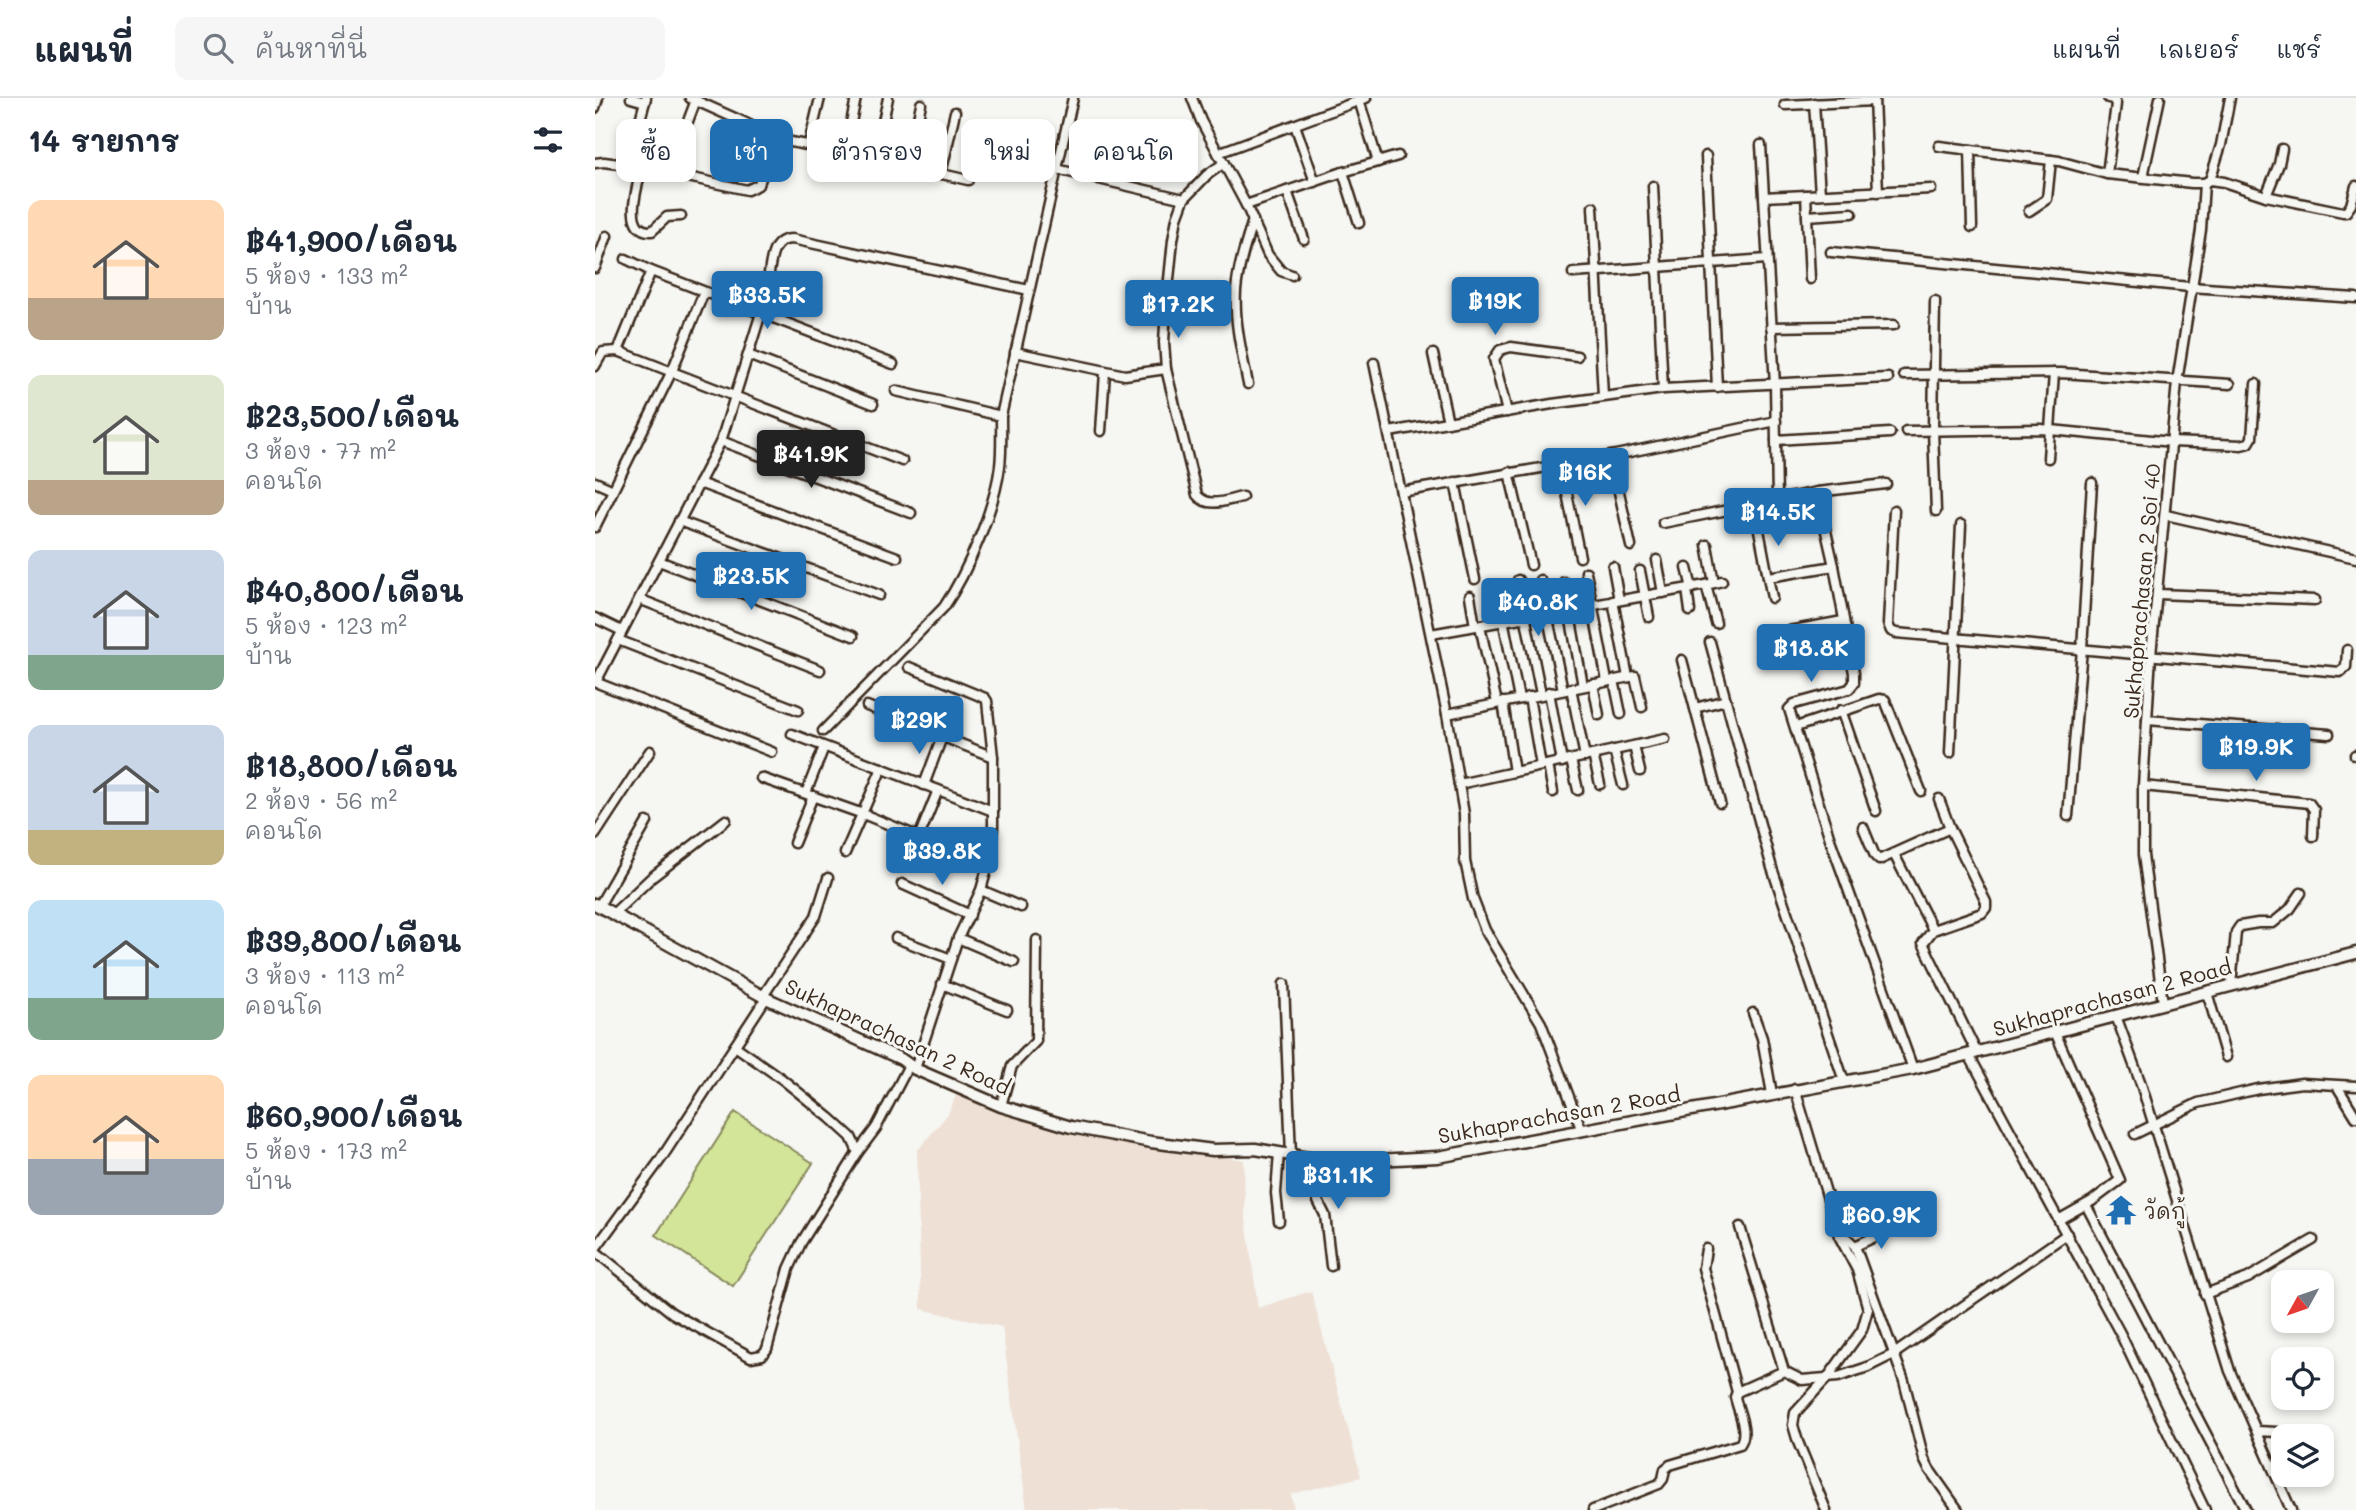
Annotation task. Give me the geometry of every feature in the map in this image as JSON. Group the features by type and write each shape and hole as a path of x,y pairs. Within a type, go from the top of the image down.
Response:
{"street":[{"path":"595,108 598,98"},
{"path":"631,98 646,100 640,119"},
{"path":"815,119 820,98"},
{"path":"852,119 856,98"},
{"path":"884,119 888,98"},
{"path":"823,732 944,607 954,592 991,510 1001,464 1001,416 1073,98"},
{"path":"1192,98 1201,121 1276,266 1292,275"},
{"path":"1334,98 1338,108"},
{"path":"2107,174 2116,104 2113,99 2108,98"},
{"path":"2143,177 2160,98"},
{"name":"Sukhaprachasan 2 Soi 40","path":"2163,1003 2143,855 2143,786 2151,655 2177,382 2190,287 2207,182 2221,145 2230,98"},
{"path":"687,119 693,99 734,119"},
{"path":"1218,153 1362,99 1378,162"},
{"path":"1785,105 1874,99 1878,192"},
{"path":"1814,103 1820,194"},
{"path":"918,119 921,104"},
{"path":"947,148 955,113"},
{"path":"1295,125 1315,182"},
{"path":"696,179 747,190 758,185 762,179 773,144 780,140 807,144"},
{"path":"1761,145 1775,385 1777,499"},
{"path":"1939,146 2051,160 2107,174 2224,182 2266,196 2343,212 2351,205 2356,186"},
{"path":"2266,196 2282,149"},
{"path":"1970,150 1972,227"},
{"path":"1246,205 1398,156"},
{"path":"1706,156 1717,387"},
{"path":"2029,211 2046,199 2051,160"},
{"path":"595,163 616,164"},
{"path":"1224,163 1184,199 1177,218 1170,263 1164,342 1166,369 1197,495 1207,503 1242,497"},
{"path":"1056,169 1184,199"},
{"path":"1343,172 1359,223"},
{"path":"639,182 633,214 639,227 652,231 667,216 681,216"},
{"path":"1653,186 1663,389"},
{"path":"1764,197 1931,189"},
{"path":"1287,191 1304,239"},
{"path":"1806,195 1809,279"},
{"path":"1593,207 1603,397"},
{"path":"1807,216 1852,213"},
{"path":"1248,384 1238,329 1236,293 1238,275 1253,220"},
{"path":"596,264 607,236"},
{"path":"768,280 775,247 785,239 792,239 1029,290"},
{"path":"1831,252 2190,287 2356,298"},
{"path":"1573,273 1767,259"},
{"path":"626,260 893,364"},
{"path":"618,351 651,271"},
{"path":"595,527 672,371 704,292"},
{"path":"1935,301 1933,430 1936,511"},
{"path":"761,313 721,440 596,682 772,752"},
{"path":"1771,327 1894,324"},
{"path":"1507,412 1494,359 1500,351 1511,347 1577,356"},
{"path":"595,366 603,352 618,351 902,461"},
{"path":"1015,352 1125,375 1166,369"},
{"path":"1433,354 1448,422"},
{"path":"748,355 873,404"},
{"path":"1374,363 1447,714 1464,814 1465,861 1473,899 1485,930 1541,1023 1582,1131"},
{"path":"1101,430 1105,372"},
{"path":"2048,457 2054,373"},
{"path":"1903,376 2054,373 2230,384"},
{"path":"1389,432 1663,389 1888,378"},
{"path":"1906,431 2049,430 2172,442 2241,445 2249,443 2252,438 2256,384"},
{"path":"896,391 1001,416"},
{"path":"1401,492 1611,456 1776,421"},
{"path":"1776,440 1890,433"},
{"path":"721,440 911,513"},
{"path":"1611,456 1631,546"},
{"path":"1562,464 1580,557"},
{"path":"1509,472 1531,565"},
{"path":"595,482 613,491"},
{"path":"1455,482 1475,579"},
{"path":"699,483 897,557"},
{"path":"2068,816 2092,483"},
{"path":"1663,523 1817,492 1886,484"},
{"path":"1817,492 1834,566 1854,683 1849,689 1794,704 1790,709 1831,842 1913,1069"},
{"path":"1754,504 1772,598"},
{"path":"1894,510 1888,624 1891,631 1896,633 2340,672 2346,667 2347,650"},
{"path":"2165,515 2356,558"},
{"path":"680,521 879,595"},
{"path":"1951,753 1961,525"},
{"path":"1707,545 1714,583 1716,624"},
{"path":"1657,560 1663,593"},
{"path":"659,561 853,636"},
{"path":"1769,577 1834,566"},
{"path":"1613,567 1629,677"},
{"path":"1687,568 1690,611"},
{"path":"1640,571 1649,617"},
{"path":"1585,572 1610,680 1621,713"},
{"path":"1518,580 1545,693 1578,790"},
{"path":"1540,580 1567,689 1588,756 1600,784"},
{"path":"1564,582 1588,685 1599,715"},
{"path":"1431,634 1714,583"},
{"path":"1497,589 1519,699"},
{"path":"2157,594 2315,600"},
{"path":"1470,596 1500,703 1514,772"},
{"path":"639,599 820,670"},
{"path":"595,618 622,631"},
{"path":"1766,635 1843,621"},
{"path":"618,640 798,710"},
{"path":"1710,642 1772,868 1844,1081"},
{"path":"1682,660 1720,803"},
{"path":"828,878 816,916 735,1046 661,1159 595,1250 673,1313 751,1357 758,1357 767,1349 789,1269 797,1252 912,1067 958,939 981,890 988,864 992,845 993,757 987,701 909,667"},
{"path":"1447,714 1635,676 1642,706"},
{"path":"1529,697 1544,766 1553,792"},
{"path":"1796,727 1841,710 1879,699 1885,700 1921,791"},
{"path":"1695,708 1726,700"},
{"path":"867,706 993,757"},
{"path":"1841,710 1875,811"},
{"path":"2147,720 2329,734"},
{"path":"792,734 993,811"},
{"path":"924,785 942,737"},
{"path":"1459,784 1665,739"},
{"path":"1634,746 1640,771"},
{"path":"794,843 824,747"},
{"path":"1614,750 1623,785"},
{"path":"595,835 650,751"},
{"path":"845,853 882,768"},
{"path":"761,778 863,814 988,864"},
{"path":"2143,786 2309,803 2314,810 2313,836"},
{"path":"919,837 938,790"},
{"path":"1939,799 1986,902 1986,908 1982,913 1933,930 1923,943 1973,1054 2120,1333 2205,1510"},
{"path":"613,914 676,857 704,839 726,820"},
{"path":"597,905 647,822"},
{"path":"1863,827 1879,860 1950,828"},
{"path":"1894,854 1933,930"},
{"path":"901,884 970,915"},
{"path":"981,890 1021,907"},
{"path":"2231,985 2236,932 2240,926 2273,923 2290,909 2301,893"},
{"name":"Sukhaprachasan 2 Road","path":"597,905 765,997 1001,1106 1071,1127 1151,1142 1213,1150 1255,1149 1332,1162 1438,1157 1913,1069 2356,953"},
{"path":"896,938 951,959"},
{"path":"958,939 1014,962"},
{"path":"1001,1106 1012,1066 1035,1041 1037,940"},
{"path":"942,984 1007,1010"},
{"path":"1284,984 1291,1155"},
{"path":"2207,992 2226,1057"},
{"path":"1753,1013 1762,1038 1772,1094"},
{"path":"2116,1016 2141,1084 2230,1371 2291,1510"},
{"path":"2055,1032 2120,1180 2060,1219"},
{"path":"735,1046 830,1118 851,1137 858,1152"},
{"path":"2135,1134 2198,1103 2258,1089 2302,1083 2356,1086"},
{"path":"2337,1086 2356,1117"},
{"path":"1795,1089 1837,1229 1857,1270 1868,1309 1862,1329 1828,1377 1795,1413 1793,1425 1826,1510"},
{"path":"1279,1153 1276,1193 1279,1221"},
{"path":"1315,1159 1318,1201 1325,1215 1331,1266"},
{"path":"2085,1205 2246,1510"},
{"path":"1740,1227 1784,1371 1802,1380 1856,1372 1894,1354 2067,1234"},
{"path":"1855,1246 1895,1228"},
{"path":"1837,1229 1855,1246 1907,1394 1924,1459 1958,1510"},
{"path":"2205,1294 2248,1278 2313,1240"},
{"path":"1593,1510 1659,1484 1665,1469 1670,1465 1740,1444 1744,1439 1735,1397 1737,1392 1703,1268 1706,1249"},
{"path":"1737,1392 1784,1371"},
{"path":"2257,1431 2271,1432"}],"shaded area":[{"path":"958,1091 1043,1125 1244,1160 1245,1211 1258,1308 1311,1291 1361,1477 1291,1494 1294,1510 1027,1510 1002,1327 921,1309 917,1151 948,1114"}],"green space":[{"path":"735,1112 813,1163 733,1286 656,1235"}],"place":[{"name":"วัดกู้","path":"2121,1210"}]}
